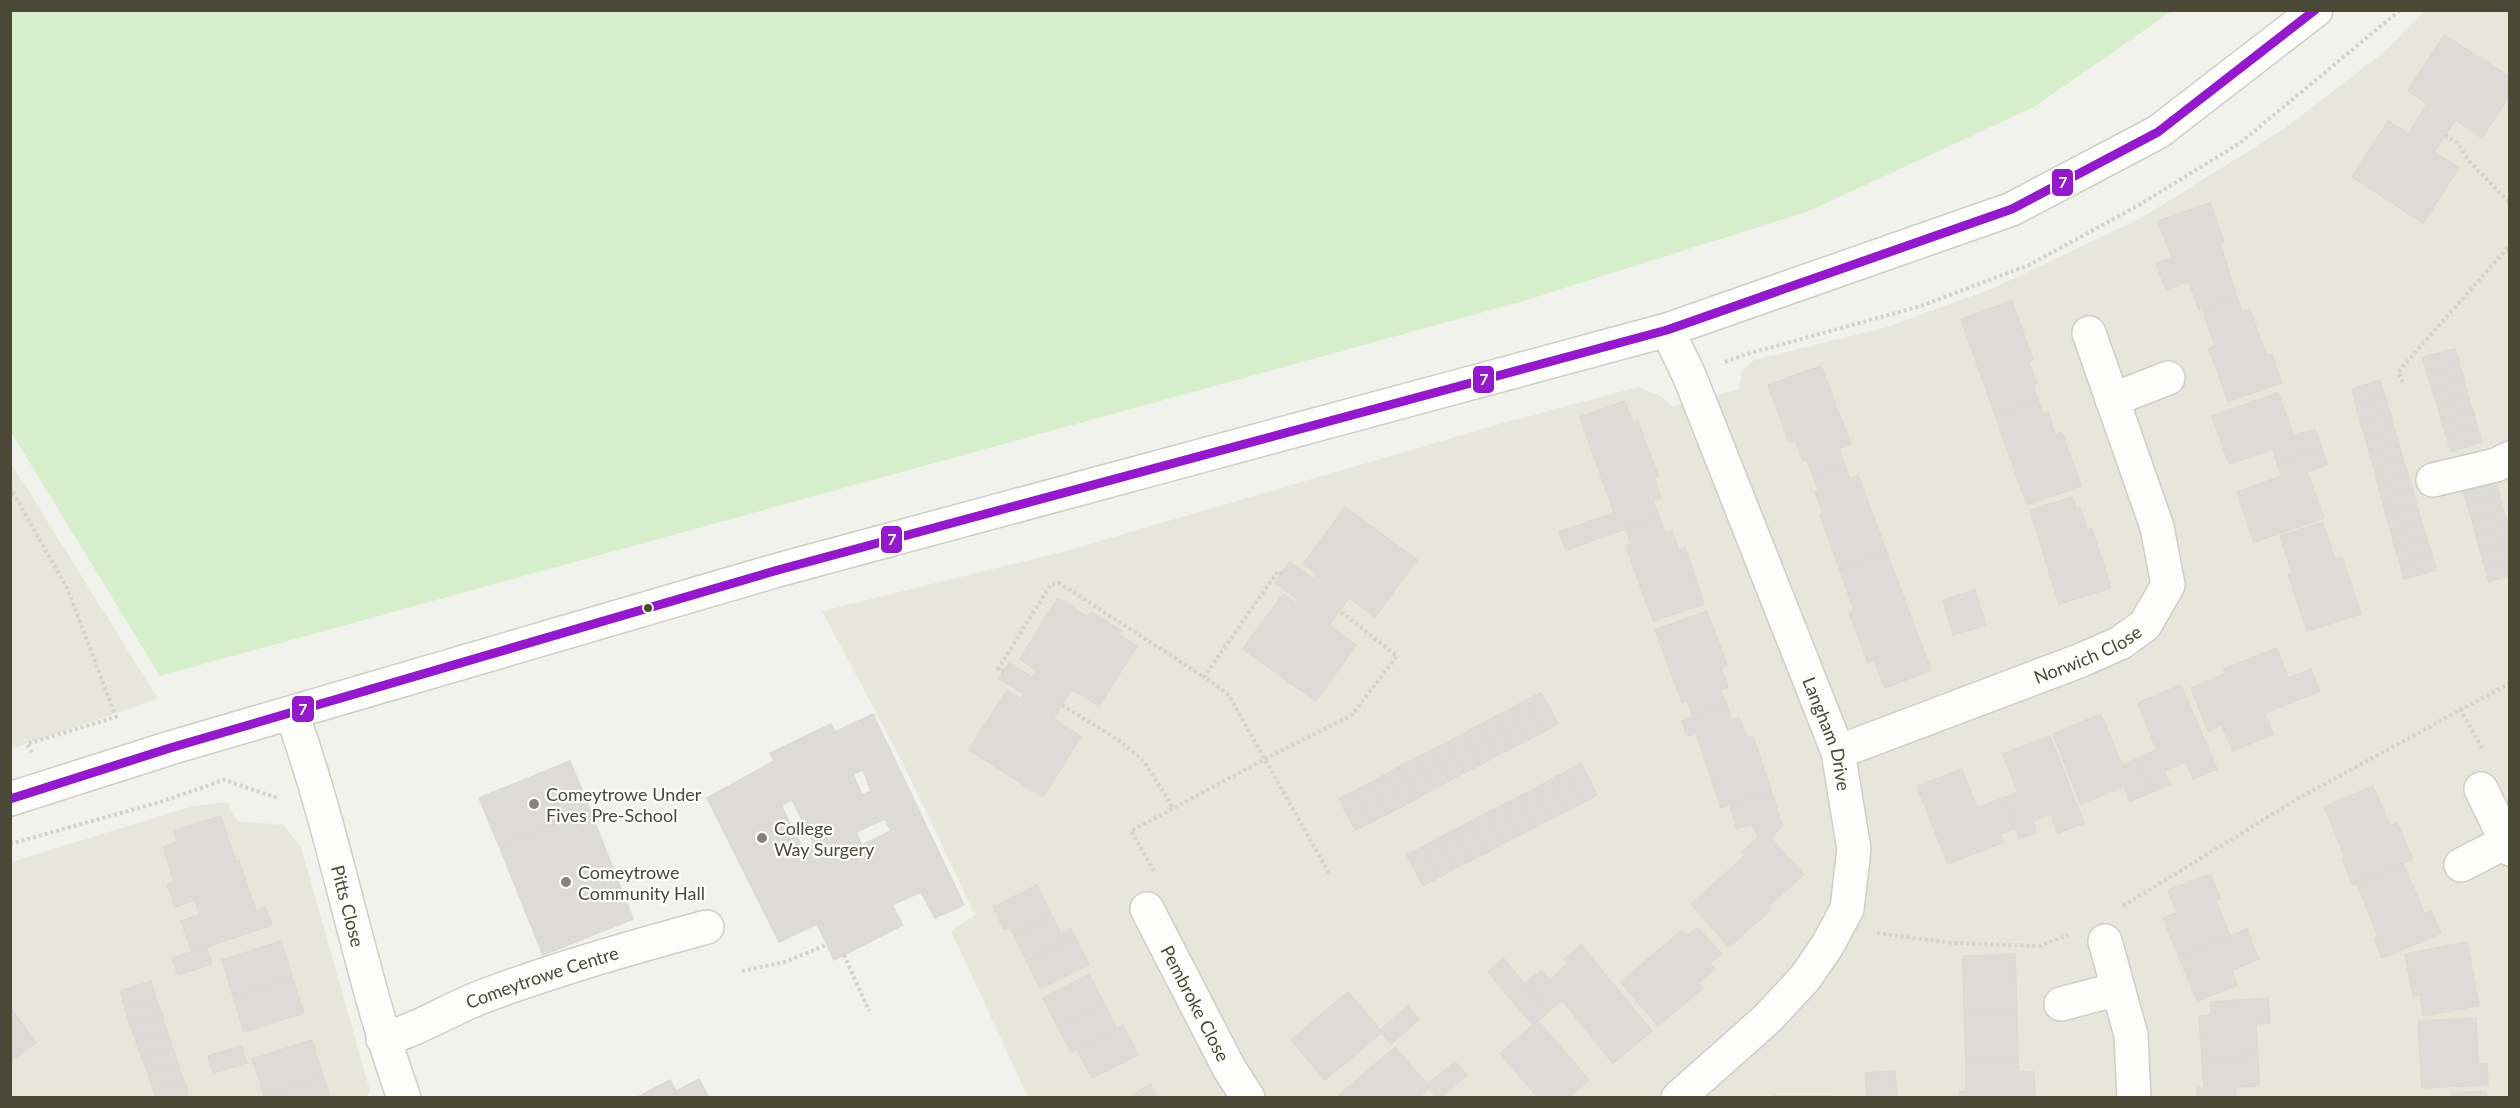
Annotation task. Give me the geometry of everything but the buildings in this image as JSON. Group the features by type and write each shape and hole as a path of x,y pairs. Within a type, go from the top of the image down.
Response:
{"street":[{"path":"10,799 54,784 778,570 1667,330 2012,208 2158,132 2316,10"},
{"name":"Langham Drive","path":"1667,330 1689,375 1838,752 1854,849 1847,909 1805,978 1768,1018 1678,1098"},
{"name":"Norwich Close","path":"1838,752 2079,661 2120,643 2145,625 2168,585 2157,527 2089,333"},
{"path":"2112,400 2168,378"},
{"path":"2433,480 2496,465 2510,458"},
{"name":"Pitts Close","path":"292,714 318,793 383,1039 404,1098"},
{"path":"2461,865 2508,846 2481,789"},
{"name":"Pembroke Close","path":"1147,909 1229,1068 1248,1098"},
{"name":"Comeytrowe Centre","path":"383,1039 406,1033 482,997 630,948 707,927"},
{"path":"2101,932 2130,1035 2134,1098"},
{"path":"2061,1004 2118,989"}],"path":[{"path":"2445,135 2457,143 2470,162 2510,203"},
{"path":"2403,382 2398,372 2510,245"},
{"path":"10,487 68,590 116,717 27,744 54,784"},
{"path":"1204,677 1278,571 1282,574"},
{"path":"1004,672 998,669 1051,584 1059,583 1228,694 1330,875"},
{"path":"1147,909 1158,880 1131,831 1264,759 1352,716 1397,656 1340,611"},
{"path":"1838,927 1952,943 2039,946 2101,932 2299,798 2510,683"},
{"path":"1062,705 1120,741 1144,761 1173,808"},
{"path":"10,844 160,802 224,780 289,802 318,793"},
{"path":"742,971 785,962 826,945"},
{"path":"844,955 869,1011"}],"shaded area":[{"path":"2424,11 2509,11 2509,1097 1028,1097 951,931 975,915 902,761 822,611 1062,552 1503,423 1638,387 1661,396 1672,406 1739,389 1742,370 1754,360 1887,327 1996,287 2143,217 2284,129 2385,51"},
{"path":"11,463 158,699 10,749"},
{"path":"227,802 237,821 283,825 301,847 370,1091 367,1097 11,1098 11,862 193,806"}],"green space":[{"path":"11,10 2172,11 2034,107 1809,211 1520,302 160,676 11,432"}],"transit line":[{"name":"7","path":"10,799 170,748 778,570 1667,330 2012,209 2158,132 2315,10"}],"place":[{"name":"Comeytrowe Under Fives Pre-School","path":"534,804"},
{"name":"College Way Surgery","path":"762,838"},
{"name":"Comeytrowe Community Hall","path":"566,882"}]}
